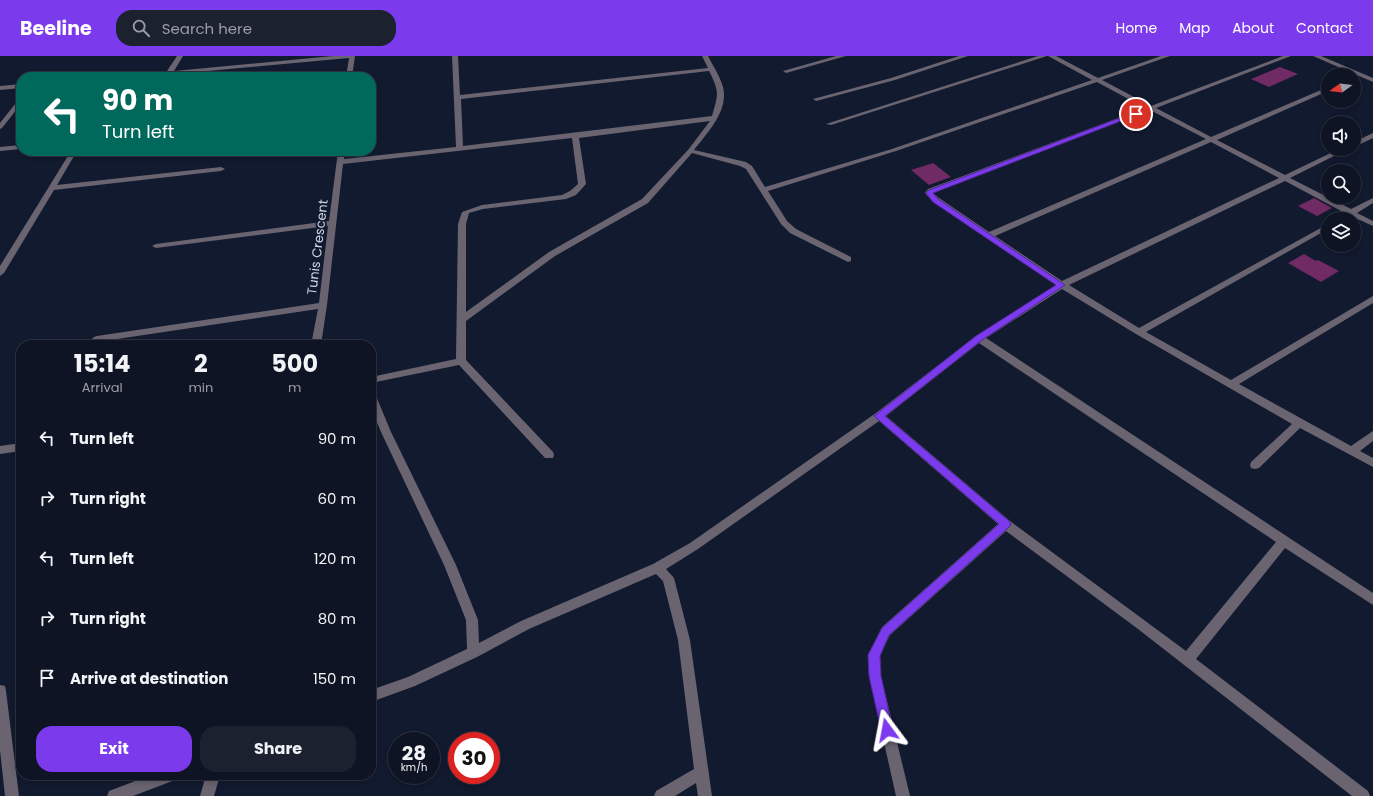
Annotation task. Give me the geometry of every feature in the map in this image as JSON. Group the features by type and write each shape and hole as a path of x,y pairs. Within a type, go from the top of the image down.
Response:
{"street":[{"path":"170,72 180,56"},
{"path":"170,72 352,56 350,72"},
{"path":"455,56 460,148"},
{"path":"462,319 552,254 645,201 690,151 715,118 721,96 720,86 705,56"},
{"path":"786,71 843,56"},
{"path":"816,99 893,79 965,56"},
{"path":"829,124 1044,56"},
{"path":"1051,56 1349,212"},
{"path":"764,190 894,150 1167,56"},
{"path":"1288,56 931,191 930,193 936,200 988,236 1062,285 1139,332 1373,462"},
{"path":"1316,56 1344,68"},
{"path":"458,97 712,69"},
{"path":"1361,75 1373,80"},
{"path":"0,88 16,86"},
{"path":"988,236 1054,206 1212,140 1321,92"},
{"path":"0,127 16,106"},
{"path":"340,162 576,136 715,118"},
{"path":"1361,141 1373,135"},
{"path":"550,454 461,361 462,224 466,212 482,207 563,197 573,193 582,184 576,136"},
{"path":"0,149 16,147"},
{"path":"690,151 743,164 749,168 784,222 793,231 848,259"},
{"path":"0,273 71,156"},
{"name":"Tunis Crescent","path":"317,340 323,305 341,156"},
{"path":"376,694 410,682 473,653 525,625 657,568 694,546 879,416 979,338 1062,285 1331,156"},
{"path":"51,188 221,169"},
{"path":"1353,212 1373,200"},
{"path":"1361,218 1373,224"},
{"path":"156,246 333,223"},
{"path":"1139,332 1321,230"},
{"path":"1232,384 1373,299"},
{"path":"97,338 323,305"},
{"path":"979,338 1373,600"},
{"path":"376,379 461,361"},
{"path":"376,408 453,572 472,620 473,653"},
{"path":"879,416 1006,524 1188,660 1363,796"},
{"path":"1255,465 1299,422"},
{"path":"1352,451 1373,435"},
{"path":"0,450 16,448"},
{"path":"903,796 875,676 874,655 886,631 1006,524"},
{"path":"1188,660 1283,541"},
{"path":"657,568 668,578 684,640 705,796"},
{"path":"0,691 12,796"},
{"path":"661,796 701,773"},
{"path":"114,796 157,780"},
{"path":"207,796 212,780"}],"building":[{"path":"1280,67 1298,74 1269,87 1251,79"},
{"path":"933,163 951,177 929,185 911,170"},
{"path":"1314,198 1321,202 1321,204 1325,204 1332,208 1321,212 1321,214 1317,216 1298,206"},
{"path":"1304,254 1339,271 1321,282 1288,263"}],"route":[{"path":"887,730 875,676 874,655 886,631 1006,524 879,416 979,338 1062,285 936,200 930,193 931,191 1136,114"}]}
